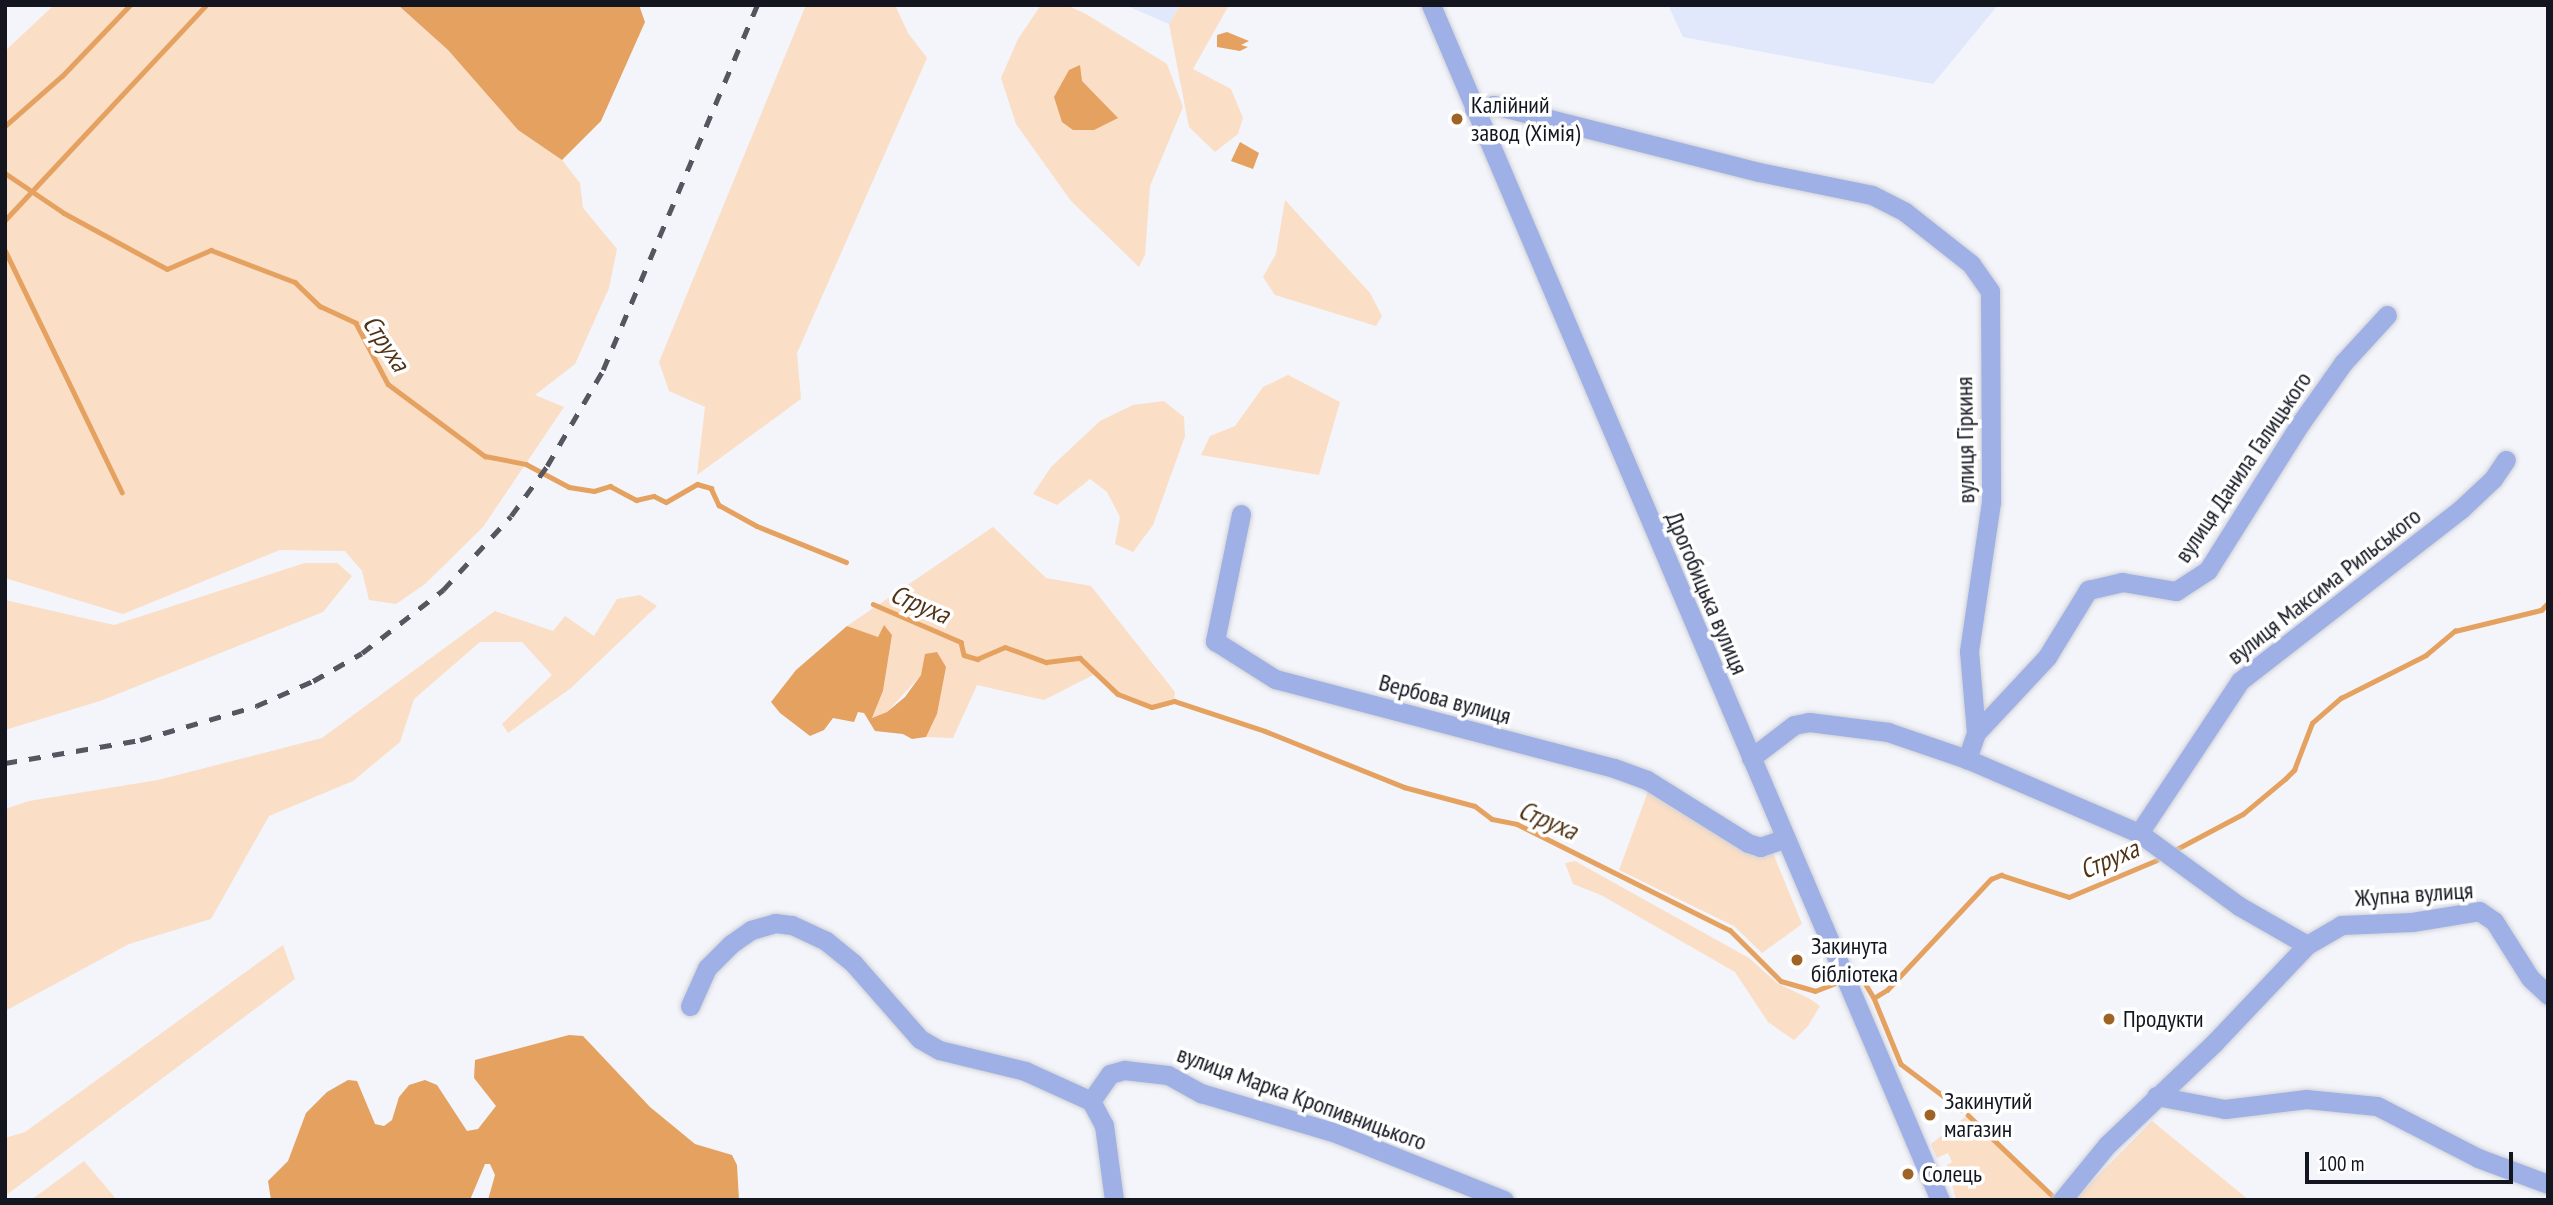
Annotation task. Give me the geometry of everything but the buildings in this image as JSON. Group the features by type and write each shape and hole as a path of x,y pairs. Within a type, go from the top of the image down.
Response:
{"street":[{"name":"Дрогобицька вулиця","path":"1431,5 1847,990 1940,1200"},
{"name":"вулиця Гіркиня","path":"1474,109 1494,105 1759,172 1872,195 1905,212 1984,279 1990,291 1992,502 1969,651 1976,733 1967,759"},
{"name":"вулиця Данила Галицького","path":"1976,733 2047,657 2088,590 2122,582 2176,591 2208,570 2300,424 2343,363 2387,315"},
{"name":"вулиця Максима Рильського","path":"2139,833 2240,681 2461,509 2493,479 2505,460"},
{"name":"Вербова вулиця","path":"1241,514 1215,641 1275,679 1614,768 1647,780 1748,844 1760,846 1783,839"},
{"path":"1751,758 1794,725 1809,722 1888,732 1967,759 2139,833 2216,891 2307,945"},
{"name":"Жупна вулиця","path":"2062,1200 2107,1144 2215,1042 2307,945 2355,921 2412,922 2479,911 2494,921 2530,978 2548,995"},
{"path":"690,1006 708,968 731,944 751,930 775,923 792,925 826,941 855,964 919,1039 939,1051 1025,1071 1091,1101 1104,1125 1114,1200"},
{"name":"вулиця Марка Кропивницького","path":"1091,1101 1110,1074 1124,1070 1168,1075 1201,1093 1334,1132 1504,1200"},
{"path":"2156,1096 2225,1109 2305,1099 2377,1106 2478,1158 2548,1184"}],"shaded area":[{"path":"54,5 398,5 448,50 518,130 562,160 580,183 583,208 617,249 609,288 575,364 535,395 564,407 483,527 425,584 396,604 369,600 362,571 345,551 280,550 123,614 5,578 5,51"},
{"path":"398,5 639,5 645,22 601,121 562,160 518,130 448,50"},
{"path":"806,5 895,5 908,33 927,58 797,353 801,399 697,475 705,407 669,391 659,362"},
{"path":"1041,5 1066,5 1086,14 1167,64 1183,107 1150,186 1145,255 1139,267 1071,201 1016,124 1001,78 1018,39"},
{"path":"1125,5 1180,5 1169,24"},
{"path":"1180,5 1229,5 1193,69 1231,89 1243,118 1238,134 1215,152 1189,127 1169,24"},
{"path":"1668,5 1998,5 1933,84 1683,37"},
{"path":"1227,32 1249,41 1241,45 1248,47 1240,51 1217,47 1217,35"},
{"path":"1080,65 1082,81 1118,118 1094,130 1073,130 1062,122 1054,97 1069,70"},
{"path":"1240,142 1259,153 1253,169 1231,161"},
{"path":"1285,200 1370,293 1382,316 1376,326 1275,295 1263,277 1276,254"},
{"path":"1288,375 1340,402 1319,475 1201,455 1210,436 1235,426 1263,387"},
{"path":"1164,401 1184,417 1185,436 1153,525 1133,552 1115,544 1120,517 1107,492 1090,479 1057,505 1033,494 1051,467 1100,421 1133,405"},
{"path":"993,527 1046,578 1091,586 1175,692 1174,701 1152,707 1118,694 1095,674 1044,700 977,685 953,738 926,737 937,714 939,691 921,675 887,712 872,718 883,691 892,635 884,626 878,637 847,626"},
{"path":"305,563 337,563 352,576 323,612 100,701 5,730 5,600 114,625"},
{"path":"640,595 657,606 571,688 508,733 502,724 552,675 522,642 480,642 414,699 400,742 353,781 269,816 211,919 129,944 5,1011 5,809 29,801 158,780 322,738 495,611 553,631 565,616 594,636 617,599"},
{"path":"884,625 892,635 883,691 872,718 887,712 905,697 921,675 925,654 937,652 946,667 937,714 926,737 912,739 903,734 875,731 864,713 858,712 854,722 833,718 824,730 810,736 780,713 771,702 796,670 847,626 878,637"},
{"path":"1649,789 1762,852 1773,853 1802,924 1762,953 1734,926 1619,870"},
{"path":"1575,861 1749,958 1777,983 1820,1006 1808,1026 1794,1040 1768,1022 1735,972 1601,895 1573,884 1565,863"},
{"path":"283,945 295,979 5,1196 5,1138 25,1132"},
{"path":"569,1035 583,1036 650,1107 695,1144 732,1155 737,1165 739,1200 488,1200 495,1175 490,1164 485,1164 470,1200 271,1200 268,1181 288,1161 306,1113 327,1092 348,1080 357,1081 375,1124 384,1126 392,1120 399,1097 409,1085 425,1080 437,1085 467,1131 478,1129 496,1106 474,1078 475,1060"},
{"path":"1965,1117 2038,1183 2052,1200 1956,1200 1947,1165 1952,1162 1948,1153 1937,1158 1931,1144"},
{"path":"2152,1121 2249,1200 2074,1200"},
{"path":"84,1161 117,1200 31,1200"}],"waterway":[{"path":"5,126 62,76 130,5"},
{"path":"5,220 206,5"},
{"name":"Струха","path":"5,173 64,213 167,269 211,250 295,282 320,306 356,323 388,384 485,456 526,464 569,487 594,491 610,486 636,500 654,496 666,502 697,484 711,488 719,505 757,526 846,562"},
{"path":"5,250 122,492"},
{"name":"Струха","path":"2173,851 2243,814 2285,779 2294,770 2312,723 2341,698 2426,655 2455,631 2541,610 2548,603"},
{"name":"Струха","path":"873,604 961,642 964,655 977,659 1005,647 1046,662 1080,658 1118,694 1152,707 1174,701 1265,731 1404,787 1475,806 1492,819 1517,824 1730,930 1781,981 1815,991 1841,981"},
{"name":"Струха","path":"1852,975 1862,978 1874,998 1887,990 1991,879 2001,875 2069,897 2157,860"},
{"path":"1874,998 1901,1064 1962,1110"},
{"path":"1968,1115 2056,1199"}],"railway":[{"path":"5,763 140,740 256,706 313,681 362,653 443,590 511,516 547,466 603,370 757,5"}],"place":[{"name":"Калійний завод (Хімія)","path":"1457,119"},
{"name":"Закинута бібліотека","path":"1797,960"},
{"name":"Продукти","path":"2109,1019"},
{"name":"Закинутий магазин","path":"1930,1115"},
{"name":"Солець","path":"1908,1174"}]}
